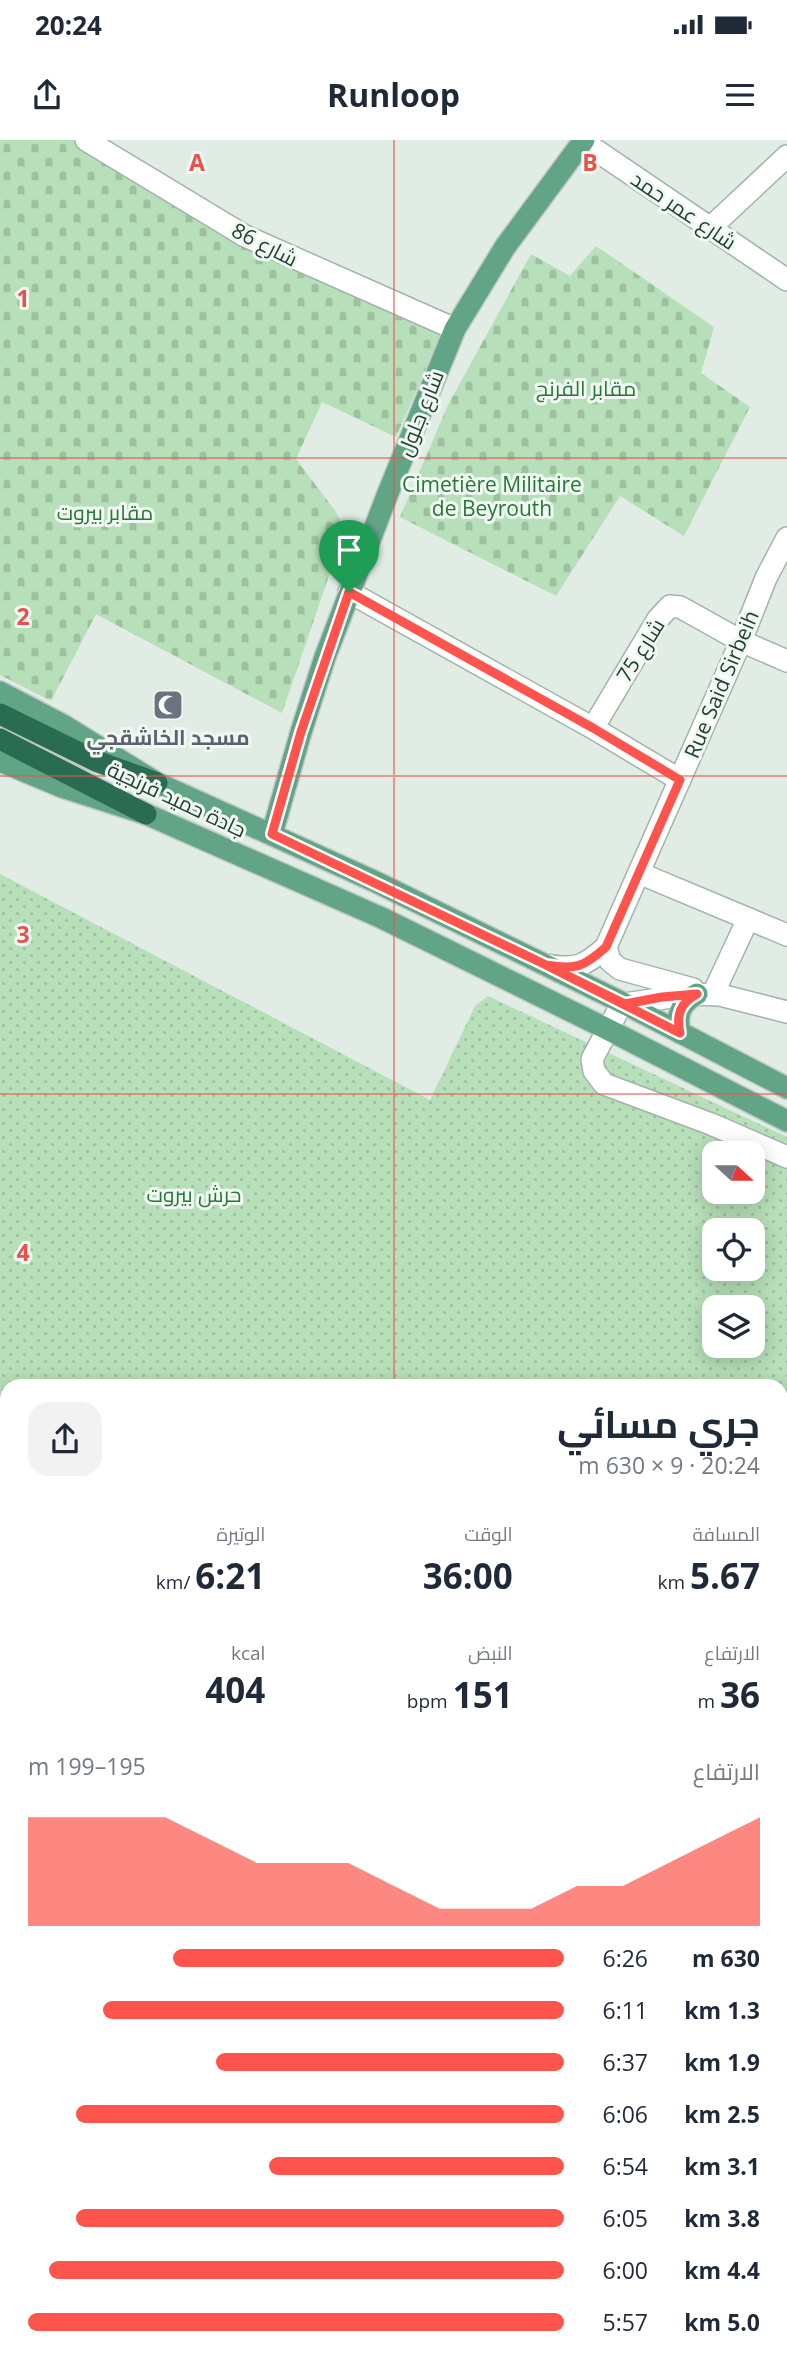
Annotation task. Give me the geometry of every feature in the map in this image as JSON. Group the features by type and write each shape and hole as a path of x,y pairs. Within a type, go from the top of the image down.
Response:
{"highway":[{"name":"جادة حميد فرنجية","path":"0,714 96,761 157,783"},
{"name":"جادة حميد فرنجية","path":"0,739 146,814"}],"main road":[{"name":"شارع جلول","path":"272,834 301,732 349,592 454,329 505,247 582,140"},
{"path":"0,692 63,725 157,783"},
{"path":"0,761 62,787 146,814"},
{"name":"جادة حميد فرنجية","path":"157,783 272,834 546,965 787,1088"},
{"name":"جادة حميد فرنجية","path":"146,814 382,918 787,1121"},
{"path":"680,1033 679,1012 684,1003 710,994"}],"street":[{"name":"شارع 86","path":"86,140 246,236 454,329"},
{"name":"شارع عمر حمد","path":"582,140 787,280"},
{"path":"710,228 787,156"},
{"name":"Rue Said Sirbeih","path":"606,947 785,542"},
{"path":"349,592 593,728 680,780"},
{"name":"شارع 75","path":"593,728 658,619 670,606 688,610 741,641"},
{"path":"741,641 787,661"},
{"path":"639,873 787,934"},
{"path":"710,994 748,919"},
{"path":"546,965 575,967 591,961 606,947 610,961 620,969 787,1012"},
{"path":"710,994 662,997 625,1004 607,1029 592,1059 594,1071 604,1084 710,1124 787,1157"}],"green space":[{"name":"مقابر بيروت","path":"0,140 77,140 442,332 396,437 322,402 296,459 336,512 345,529 282,713 96,614 51,701 0,675"},
{"name":"مقابر الفرنج","path":"596,246 714,327 701,373 750,407 684,536 620,496 556,596 400,517 448,405 531,254 570,276"},
{"name":"حرش بيروت","path":"0,874 430,1100 475,1006 488,996 787,1137 787,1379 0,1379"}],"place":[{"name":"مسجد الخاشقجي","path":"168,705"}],"route":[{"path":"349,592 593,728 680,780 606,947 584,965 546,965 625,1004 697,994 684,1003 679,1012 680,1033 376,882 272,834 301,732 349,592"}],"park label":[{"name":"Cimetière Militaire de Beyrouth","path":"492,496"}]}
